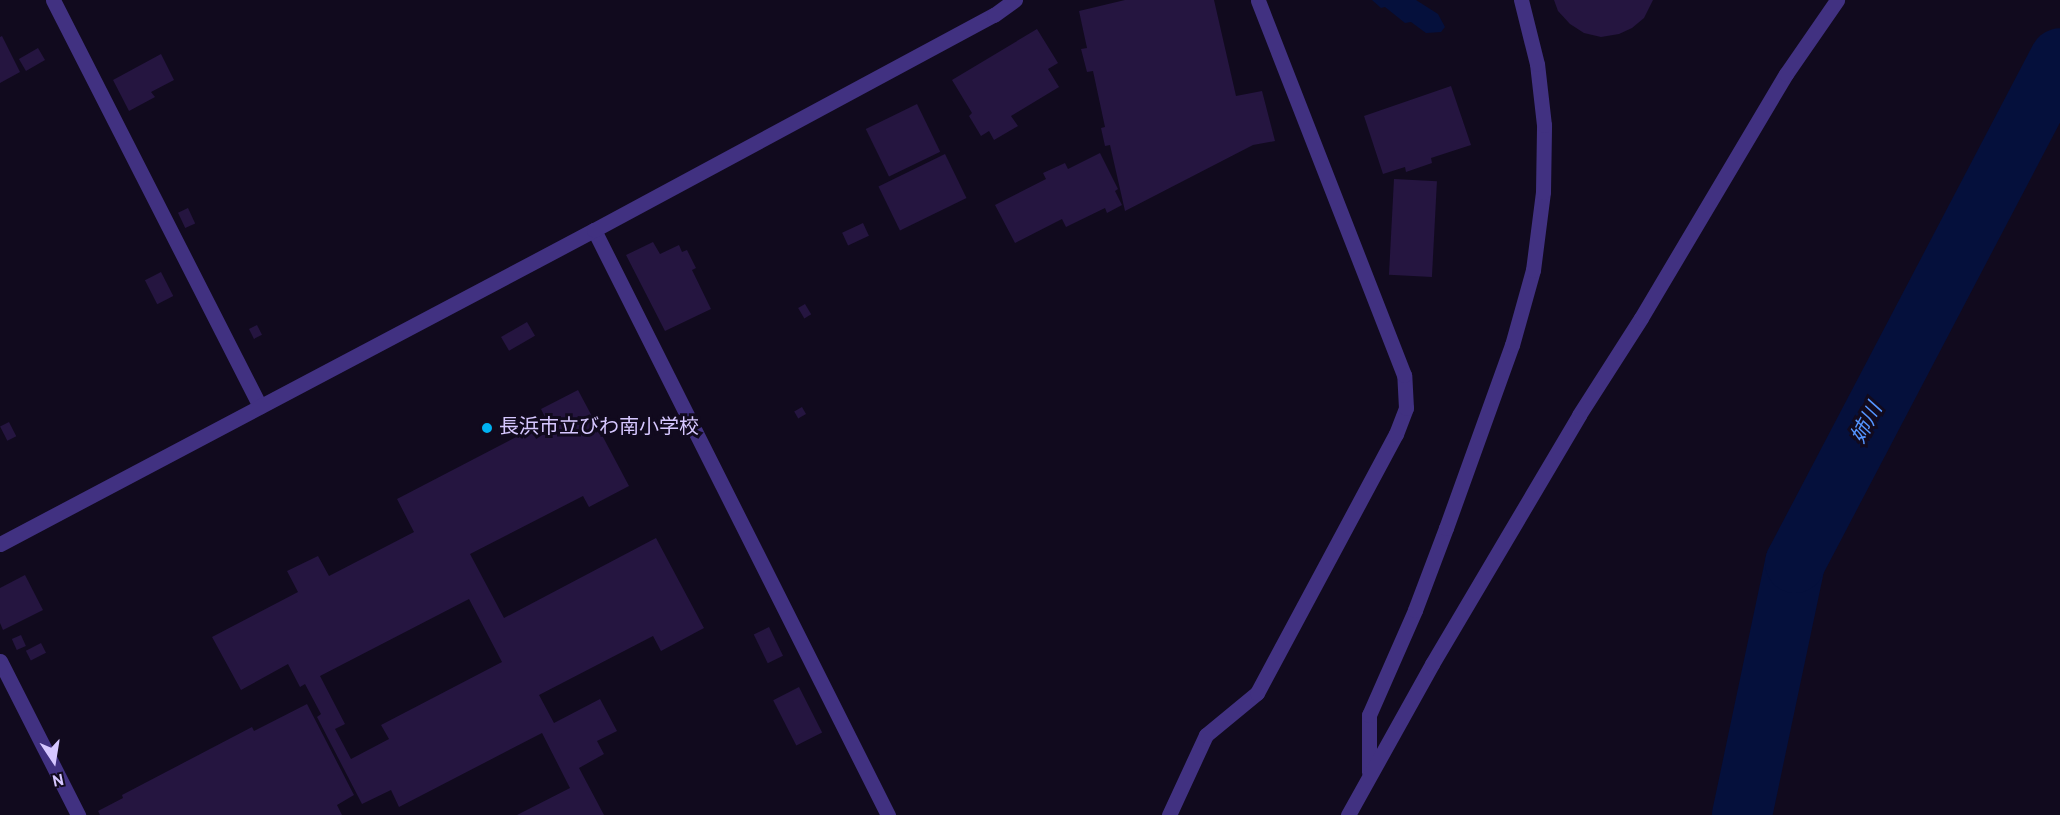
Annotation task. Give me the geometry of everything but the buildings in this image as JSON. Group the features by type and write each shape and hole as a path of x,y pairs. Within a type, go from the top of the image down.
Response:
{"street":[{"path":"53,0 260,406"},
{"path":"0,544 594,230 994,15 1015,0"},
{"path":"1169,815 1206,735 1257,693 1396,434 1406,408 1404,375 1258,0"},
{"path":"1369,775 1369,715 1415,610 1442,538 1512,345 1533,270 1543,192 1544,125 1537,64 1521,0"},
{"path":"1348,815 1369,775 1579,416 1641,318 1786,74 1837,0"},
{"path":"594,230 888,815"},
{"path":"0,661 78,815"}],"shaded area":[{"path":"1372,0 1416,0 1438,14 1445,27 1441,32 1426,33 1411,22 1405,23"}],"waterway":[{"name":"姉川","path":"1742,815 1795,563 2060,58"}],"place":[{"name":"長浜市立びわ南小学校","path":"487,428"}]}
